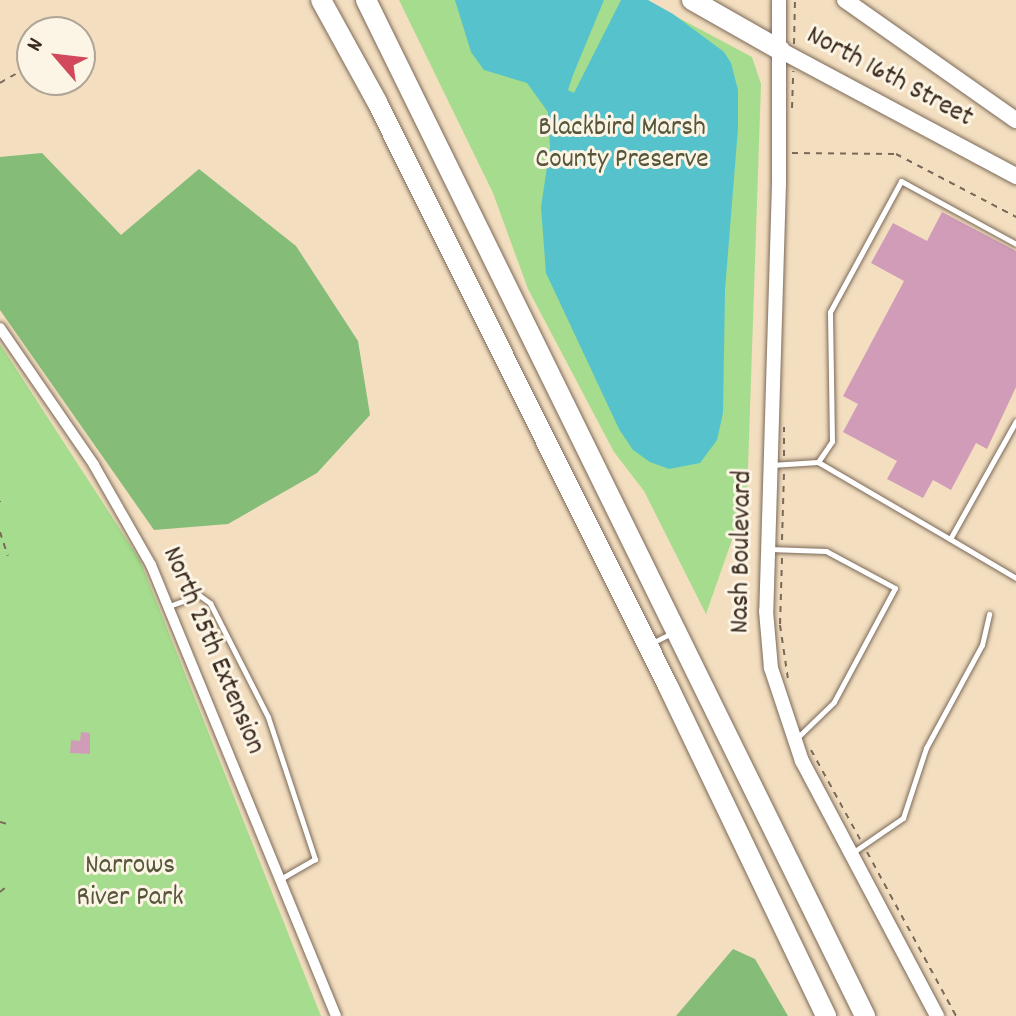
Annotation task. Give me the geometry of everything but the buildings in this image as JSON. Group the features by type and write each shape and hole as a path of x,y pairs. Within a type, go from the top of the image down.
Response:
{"highway":[{"path":"321,0 377,102 648,645 826,1016"},
{"path":"366,0 865,1016"},
{"path":"692,0 787,53"}],"main road":[{"name":"North 16th Street","path":"845,0 1016,120"},
{"name":"North 16th Street","path":"787,53 1016,176"}],"street":[{"name":"Nash Boulevard","path":"779,0 787,53 767,549 771,668 792,740 937,1016"},
{"name":"North 25th Extension","path":"0,328 119,504 169,606 336,1016"}],"lane":[{"path":"818,462 832,441 830,312 901,181 1016,244"},
{"path":"950,539 1016,421"},
{"path":"770,465 818,462 1016,578"},
{"path":"767,549 826,551 895,588 834,702 813,728 792,740"},
{"path":"169,606 199,595 210,603 268,717 315,859 281,879"},
{"path":"851,854 903,818 926,748 982,645 989,614"},
{"path":"648,645 674,632"}],"path":[{"path":"787,53 795,0"},
{"path":"791,153 896,154 1016,217"},
{"path":"0,532 8,556"},
{"path":"0,822 11,825"},
{"path":"0,892 6,887"}],"green space":[{"name":"Blackbird Marsh County Preserve","path":"399,0 645,0 752,57 761,84 747,497 706,614 644,491 614,452 528,289 493,193"},
{"path":"42,153 121,235 199,169 296,246 358,341 370,415 317,473 228,524 154,530 0,310 0,157"},
{"name":"Narrows River Park","path":"0,344 140,560 321,1016 0,1016"},
{"path":"733,949 755,959 788,1016 676,1016"}],"water":[{"name":"Blackbird Marsh County Preserve","path":"455,0 604,0 568,90 574,93 621,0 648,0 673,14 724,52 731,63 738,90 738,128 725,290 723,413 717,440 700,463 669,469 650,462 633,450 619,429 546,273 541,207 550,147 548,112 527,83 484,70 471,52"}]}
